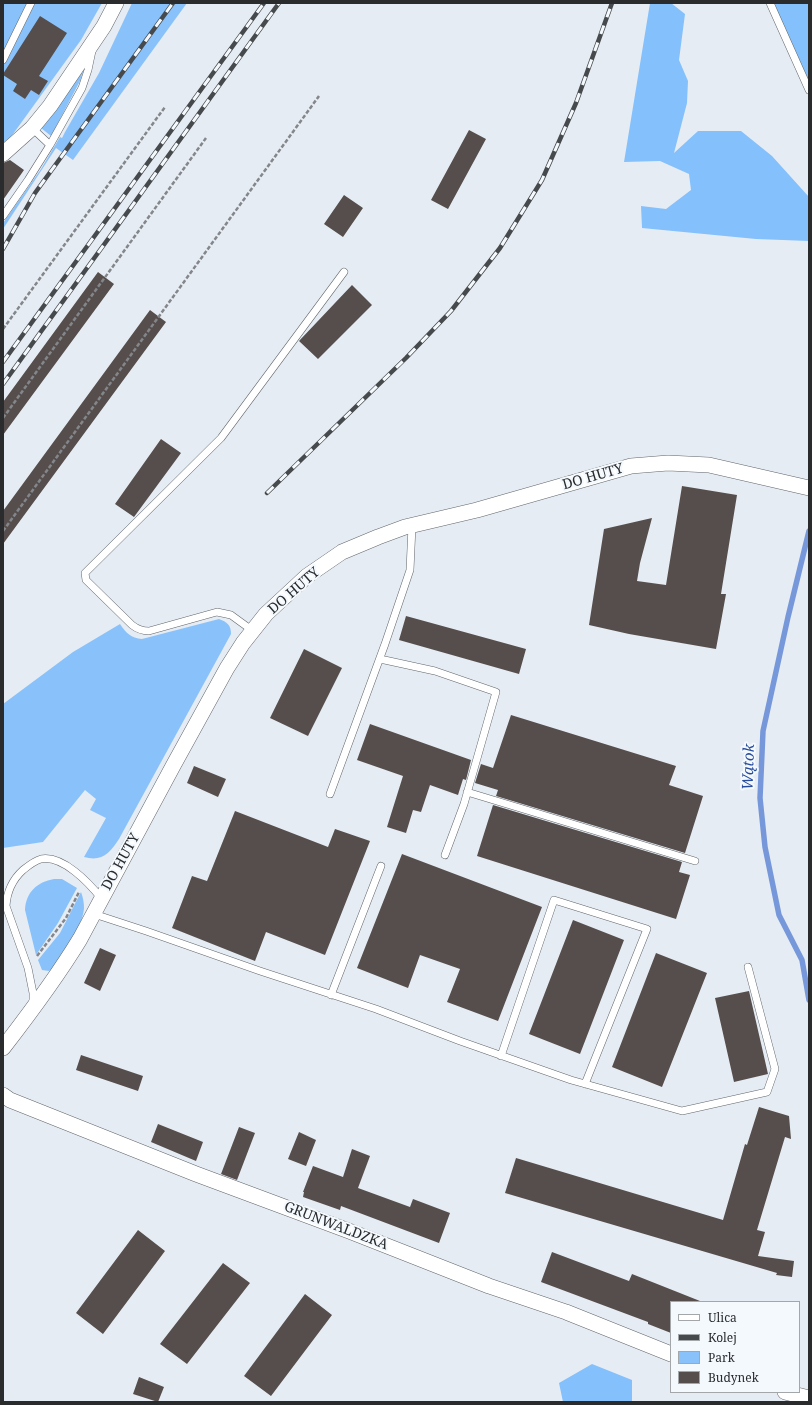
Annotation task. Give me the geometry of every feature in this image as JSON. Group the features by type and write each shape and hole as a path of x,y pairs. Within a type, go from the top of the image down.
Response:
{"street":[{"path":"3,154 32,128 58,94 104,26 116,3"},
{"name":"DO HUTY","path":"3,1048 66,962 94,914 227,668 243,643 266,614 307,576 342,552 378,537 412,526 477,510 631,466 668,463 709,465 805,487"},
{"name":"GRUNWALDZKA","path":"3,1095 10,1100 196,1174 349,1231 489,1286 566,1312 670,1354"},
{"path":"789,1393 809,1398"}],"lane":[{"path":"3,60 31,3"},
{"path":"770,3 809,90"},
{"path":"3,216 50,145 82,88 88,70 93,43"},
{"path":"32,128 50,145"},
{"path":"253,631 231,615 217,612 148,631 137,629 86,580 84,573 213,448 344,272"},
{"path":"330,794 380,659 410,570 412,526"},
{"path":"380,659 435,671 496,692 467,792 445,855"},
{"path":"467,792 695,862"},
{"path":"33,1008 33,993 28,968 6,906 7,896 12,882 32,863 42,859 56,860 76,872 102,898"},
{"path":"331,994 381,866"},
{"path":"501,1056 554,900 647,929 586,1084"},
{"path":"94,914 260,972 376,1009 501,1056 586,1084 682,1111 767,1092 775,1070 748,966"}],"path":[{"path":"3,531 319,96"},
{"path":"3,329 165,107"},
{"path":"3,418 206,138"},
{"path":"28,968 47,945 66,918 85,880"}],"green space":[{"path":"3,3 102,3 81,40 8,141 3,145"},
{"path":"132,3 187,3 73,160 56,148 3,229 3,223 41,169 60,137 62,138 99,73"},
{"path":"84,68 80,81 51,136 41,128"},
{"path":"219,619 228,624 231,634 119,839 109,852 96,858 84,857 106,818 90,810 96,799 85,790 43,842 3,848 3,704 73,652 120,624 129,634 135,638 142,639"},
{"path":"54,879 62,879 77,888 58,923 36,955 25,910 26,904 30,893 38,885"},
{"path":"81,892 84,908 83,915 72,939 53,968 49,971 42,970 38,960 60,933"}],"shaded area":[{"path":"650,3 671,3 685,14 679,60 688,81 687,103 674,153 698,131 741,131 772,156 809,197 809,241 756,239 642,228 641,206 666,209 691,190 689,174 660,161 624,162"},
{"path":"772,3 809,3 809,89"},
{"path":"592,1364 632,1380 632,1402 563,1402 559,1383"}],"building":[{"path":"40,16 67,33 39,76 48,81 39,95 31,90 25,99 13,91 17,84 3,74"},
{"path":"469,130 486,139 448,209 431,200"},
{"path":"10,160 24,170 3,200 3,163"},
{"path":"344,195 363,208 343,237 324,224"},
{"path":"98,272 114,284 3,435 3,402"},
{"path":"352,285 372,305 318,359 299,341"},
{"path":"150,310 166,322 3,544 3,511"},
{"path":"161,439 181,453 134,517 115,504"},
{"path":"682,486 737,495 721,594 726,594 716,649 629,634 589,625 604,529 652,518 640,563 637,581 666,585"},
{"path":"406,616 526,649 519,674 399,640"},
{"path":"304,649 342,668 308,736 270,718"},
{"path":"511,715 676,766 669,785 703,796 685,853 496,796 498,790 475,783 481,764 493,768"},
{"path":"370,724 471,760 466,780 463,779 458,795 430,785 421,812 413,810 406,833 387,827 403,776 357,760"},
{"path":"194,766 226,779 218,797 187,783"},
{"path":"493,805 682,862 679,872 690,875 676,919 477,856"},
{"path":"235,811 328,847 335,829 370,841 325,955 266,932 255,961 172,928 192,876 207,881"},
{"path":"402,854 542,907 498,1021 447,1002 460,969 420,955 408,988 357,968"},
{"path":"573,920 624,940 580,1054 529,1034"},
{"path":"100,948 116,955 100,991 84,983"},
{"path":"656,953 707,973 662,1087 612,1067"},
{"path":"749,991 768,1074 734,1082 715,998"},
{"path":"81,1055 143,1076 138,1091 76,1070"},
{"path":"759,1107 789,1116 791,1139 785,1137 757,1230 765,1232 758,1256 794,1261 792,1277 776,1275 777,1273 505,1193 516,1158 723,1220 745,1144 747,1145"},
{"path":"158,1124 203,1142 196,1161 151,1142"},
{"path":"239,1127 255,1133 237,1180 221,1174"},
{"path":"299,1132 316,1140 306,1166 288,1159"},
{"path":"352,1149 370,1156 358,1188 410,1207 413,1199 450,1213 439,1243 341,1206 340,1210 303,1197 303,1192 313,1166 343,1177"},
{"path":"138,1230 165,1251 103,1334 76,1313"},
{"path":"552,1252 629,1281 632,1274 700,1301 670,1301 670,1333 648,1324 648,1322 541,1282"},
{"path":"223,1263 250,1283 187,1364 160,1344"},
{"path":"305,1294 332,1315 271,1396 244,1376"},
{"path":"139,1377 164,1387 158,1402 133,1394"}],"waterway":[{"name":"Wątok","path":"809,531 763,731 760,798 765,847 779,915 802,960 809,1000"}],"railway":[{"path":"3,249 35,193 173,3"},
{"path":"3,362 264,3"},
{"path":"3,384 279,3"},
{"path":"267,493 406,358 451,311 500,248 542,180 576,103 612,3"}]}
